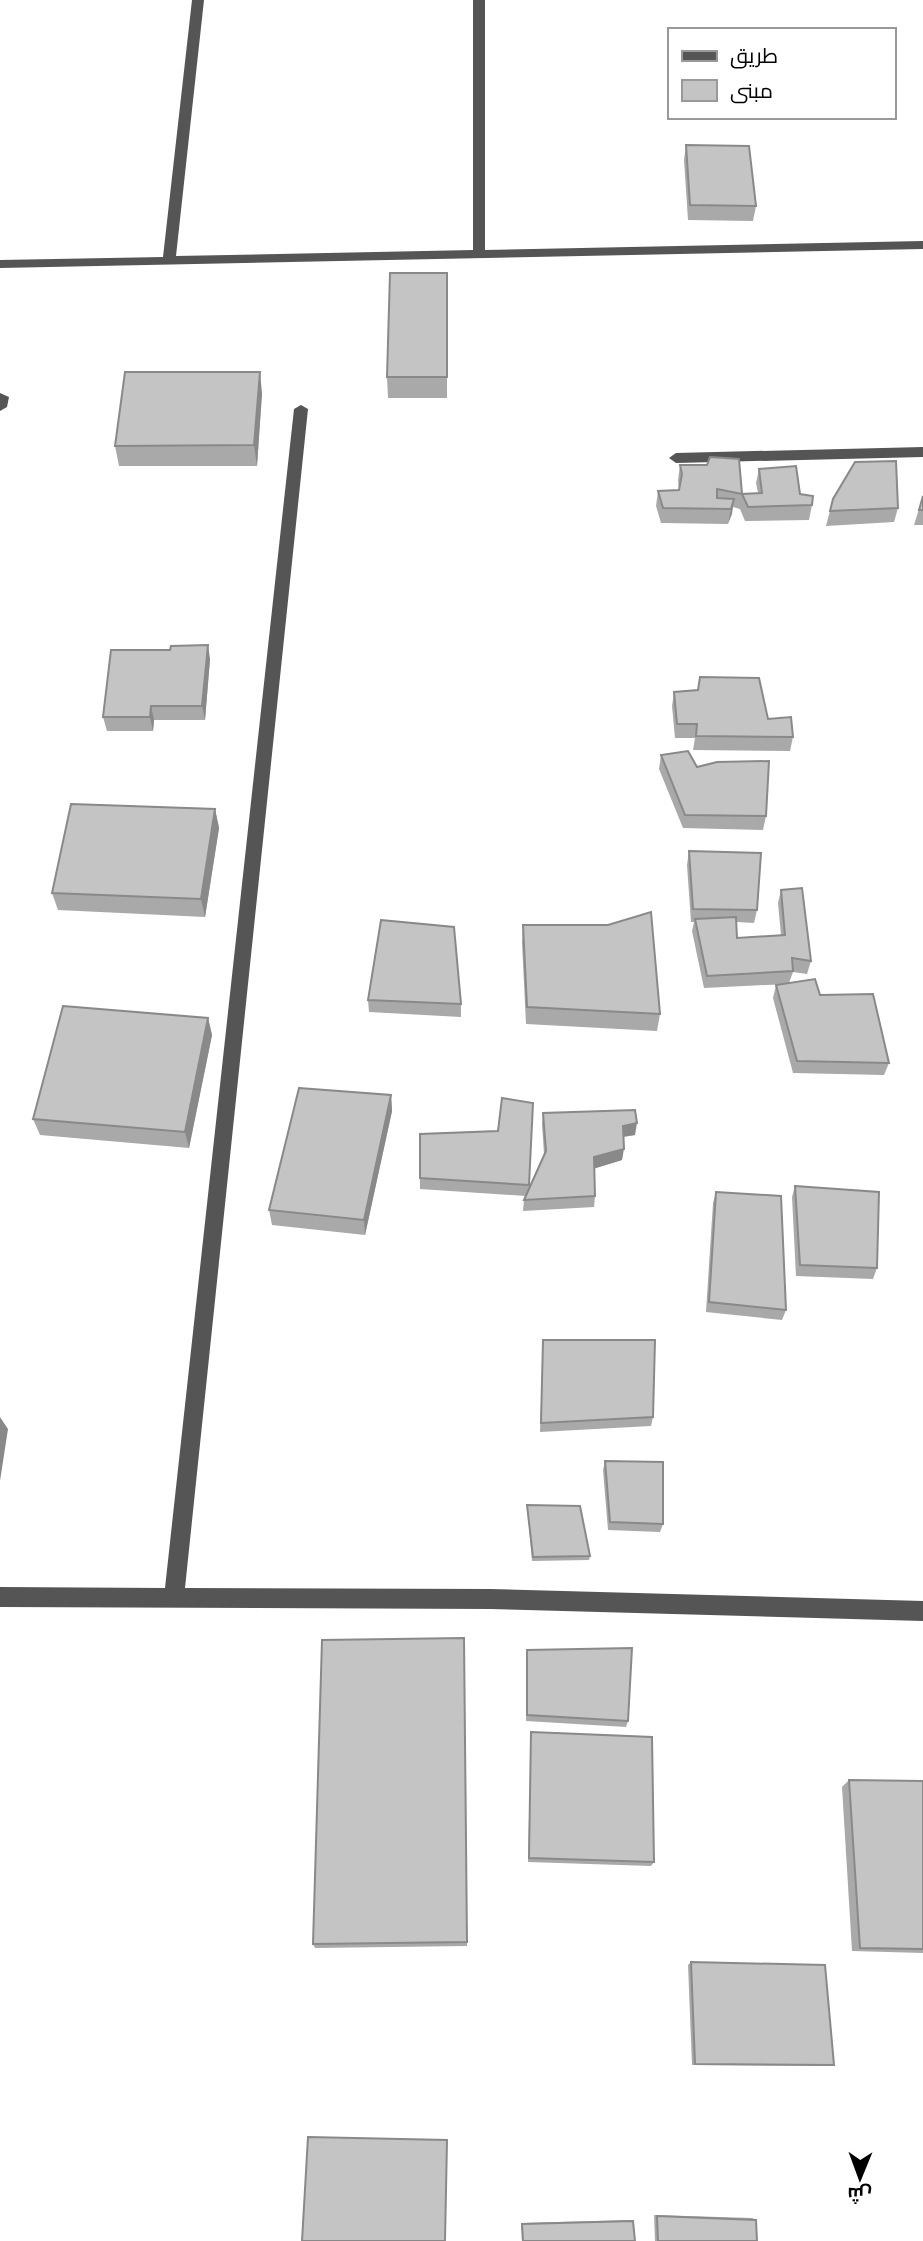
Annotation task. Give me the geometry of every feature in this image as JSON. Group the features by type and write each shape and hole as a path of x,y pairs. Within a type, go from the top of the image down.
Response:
{"street":[{"path":"169,260 198,0"},
{"path":"479,0 479,253"},
{"path":"0,264 923,245"},
{"path":"174,1598 301,409"},
{"path":"676,458 923,452"},
{"path":"0,1597 492,1599 923,1611"}],"building":[{"path":"686,145 749,146 756,206 690,205"},
{"path":"390,273 447,273 447,377 387,377"},
{"path":"125,372 260,372 254,445 115,446"},
{"path":"710,457 739,459 742,494 717,489 717,498 734,499 731,509 663,508 658,491 679,490 682,474 680,465 707,465"},
{"path":"896,461 898,508 830,511 833,499 855,462"},
{"path":"796,466 800,494 813,496 812,505 748,507 742,494 762,493 759,469"},
{"path":"208,645 202,706 151,706 150,717 103,717 111,650 170,650 171,646"},
{"path":"700,677 759,678 768,719 791,717 793,737 696,736 697,724 677,724 674,692 698,690"},
{"path":"688,751 697,767 717,762 769,761 766,816 685,815 661,755"},
{"path":"71,804 215,809 201,899 52,893"},
{"path":"689,851 761,853 757,910 693,909"},
{"path":"802,888 811,961 792,958 793,971 707,976 695,919 736,917 737,938 785,935 781,890"},
{"path":"651,912 660,1014 527,1007 523,925 608,925"},
{"path":"381,920 454,927 461,1004 368,1000"},
{"path":"815,979 820,995 873,994 889,1063 797,1061 776,985"},
{"path":"63,1006 208,1018 185,1132 33,1119"},
{"path":"299,1088 391,1095 364,1220 269,1210"},
{"path":"502,1098 533,1103 529,1185 420,1178 420,1134 498,1131"},
{"path":"635,1110 637,1123 623,1126 624,1149 594,1157 595,1196 524,1200 546,1151 543,1113"},
{"path":"795,1186 879,1192 877,1268 800,1265"},
{"path":"716,1192 781,1196 786,1310 709,1302"},
{"path":"543,1340 655,1340 653,1417 541,1423"},
{"path":"605,1461 663,1462 663,1524 610,1522"},
{"path":"527,1505 580,1506 590,1556 533,1557"},
{"path":"464,1638 467,1942 313,1944 322,1640"},
{"path":"632,1648 628,1721 527,1715 527,1650"},
{"path":"531,1732 652,1737 654,1862 529,1858"},
{"path":"849,1780 923,1781 923,1949 860,1948"},
{"path":"691,1962 825,1965 834,2065 695,2064"},
{"path":"308,2137 447,2140 445,2241 302,2241"},
{"path":"657,2216 756,2220 757,2241 658,2241"},
{"path":"633,2221 635,2241 523,2241 522,2224"}]}
